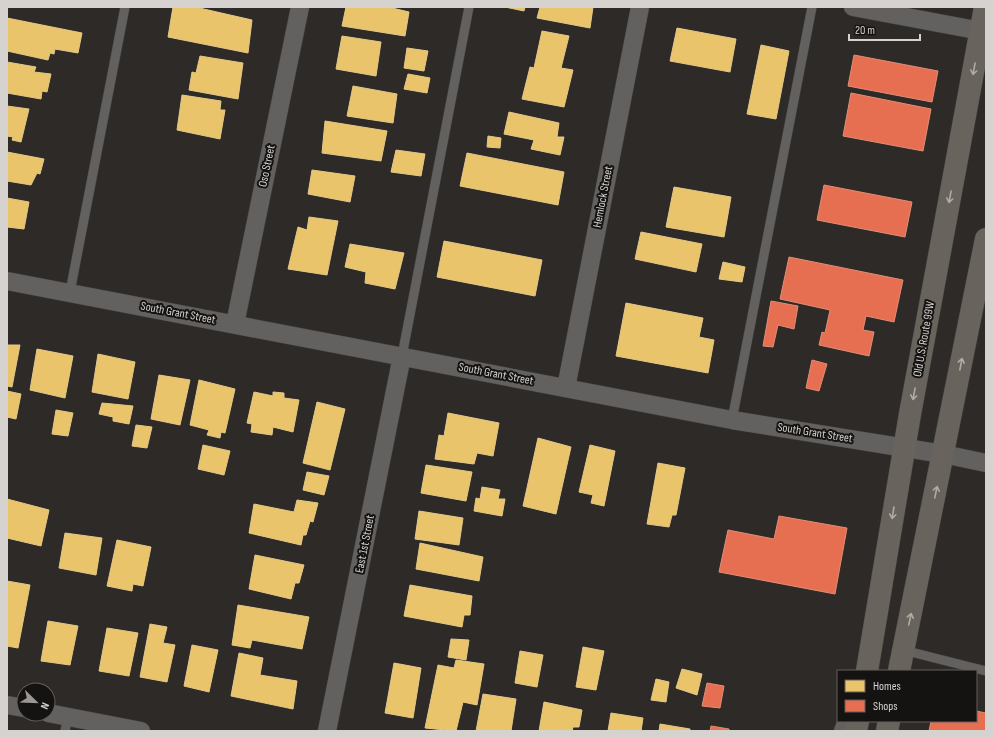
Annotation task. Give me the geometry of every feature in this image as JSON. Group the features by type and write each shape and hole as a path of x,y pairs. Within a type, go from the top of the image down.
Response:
{"main road":[{"name":"Old U.S. Route 99W","path":"867,666 904,447 985,7"},
{"path":"899,670 943,454 982,277 986,239"}],"street":[{"name":"Oso Street","path":"235,324 300,7"},
{"name":"Hemlock Street","path":"566,388 640,7"},
{"path":"853,7 881,10 981,31"},
{"name":"South Grant Street","path":"7,281 732,420 904,447 986,463"},
{"name":"East 1st Street","path":"327,731 402,356"},
{"path":"56,718 66,724 141,731"}],"lane":[{"path":"70,292 125,7"},
{"path":"402,356 469,7"},
{"path":"732,420 812,7"},
{"path":"903,650 986,671"}],"building: Homes":[{"path":"173,7 195,7 252,20 248,53 168,37"},
{"path":"346,7 388,7 409,12 405,36 342,26"},
{"path":"505,7 525,7 524,11"},
{"path":"540,7 593,7 590,28 537,18"},
{"path":"7,18 82,33 78,53 55,49 54,54 50,53 48,60 7,51"},
{"path":"677,28 736,39 730,72 670,61"},
{"path":"542,31 569,36 561,68 573,70 564,107 522,99 530,67 534,68"},
{"path":"342,36 381,42 376,76 336,69"},
{"path":"761,45 789,51 776,119 747,114"},
{"path":"407,48 428,51 424,71 404,68"},
{"path":"200,56 243,63 238,99 189,90 192,72 196,73"},
{"path":"7,62 36,67 34,72 51,74 47,92 42,91 41,99 7,93"},
{"path":"408,74 430,78 427,93 404,89"},
{"path":"353,86 397,94 393,123 347,116"},
{"path":"182,95 221,101 220,110 225,110 220,139 177,130"},
{"path":"7,106 29,109 21,142 12,140 13,137 7,136"},
{"path":"509,112 559,123 557,137 564,137 560,155 531,149 534,140 504,134"},
{"path":"325,121 387,131 381,161 322,153"},
{"path":"488,136 501,138 500,148 487,147"},
{"path":"396,150 425,154 421,176 391,172"},
{"path":"7,152 44,159 40,174 37,173 31,185 7,181"},
{"path":"467,153 564,172 558,205 460,186"},
{"path":"312,170 355,176 350,202 308,194"},
{"path":"674,187 731,197 724,237 666,227"},
{"path":"7,198 29,202 24,229 7,227"},
{"path":"309,217 338,221 327,275 288,269 298,227 307,230"},
{"path":"641,232 702,244 696,272 635,259"},
{"path":"444,241 542,260 535,296 437,277"},
{"path":"350,244 404,253 395,289 365,283 366,272 345,267"},
{"path":"723,262 745,267 742,282 719,279"},
{"path":"626,303 703,318 699,337 714,340 708,373 616,356"},
{"path":"7,345 20,345 12,387 7,386"},
{"path":"37,349 73,356 65,398 30,390"},
{"path":"98,354 135,362 128,399 92,392"},
{"path":"159,375 190,380 180,425 151,419"},
{"path":"199,380 235,389 225,433 221,432 220,438 207,435 209,430 190,425"},
{"path":"7,391 21,394 16,419 7,417"},
{"path":"254,392 273,396 273,392 284,393 284,398 299,400 293,432 273,427 272,435 251,432 252,424 247,423"},
{"path":"317,402 345,409 330,470 303,463"},
{"path":"102,403 133,406 129,424 113,421 113,417 99,414"},
{"path":"56,410 73,413 68,436 52,434"},
{"path":"448,413 499,423 493,456 477,453 474,464 435,459 439,435 444,436"},
{"path":"136,425 152,427 147,448 132,446"},
{"path":"538,438 571,447 556,514 523,506"},
{"path":"203,445 230,451 224,475 198,469"},
{"path":"590,445 615,451 604,506 591,503 593,495 579,492"},
{"path":"658,463 685,468 676,515 672,515 669,527 647,524"},
{"path":"426,465 472,472 466,501 421,493"},
{"path":"307,472 329,476 324,495 303,490"},
{"path":"482,487 500,490 498,499 505,499 502,516 474,511 476,498 480,499"},
{"path":"7,499 49,510 41,546 7,538"},
{"path":"297,500 318,503 313,522 310,521 306,535 303,535 301,545 249,533 254,504 294,512"},
{"path":"419,511 463,518 459,545 415,539"},
{"path":"65,533 102,538 96,575 59,568"},
{"path":"117,540 151,547 143,586 133,584 132,591 107,586"},
{"path":"420,543 483,557 479,581 416,569"},
{"path":"255,555 304,565 299,583 295,583 291,599 249,589"},
{"path":"7,581 30,585 18,648 7,646"},
{"path":"410,585 472,596 470,615 464,615 462,627 404,616"},
{"path":"238,605 309,617 302,649 252,640 250,648 232,645"},
{"path":"48,621 78,626 70,665 41,661"},
{"path":"150,624 167,627 163,643 175,645 167,682 140,677"},
{"path":"107,628 138,633 129,676 99,671"},
{"path":"451,639 469,640 466,660 448,657"},
{"path":"192,645 218,650 209,692 184,686"},
{"path":"583,647 604,651 596,690 576,687"},
{"path":"520,651 543,655 537,687 515,683"},
{"path":"239,653 263,658 260,675 297,681 293,709 231,696"},
{"path":"456,660 484,664 477,705 463,702 456,731 425,728 438,665 454,668"},
{"path":"394,663 421,668 413,718 385,713"},
{"path":"682,669 702,674 697,695 676,688"},
{"path":"656,679 669,682 666,702 651,700"},
{"path":"483,694 516,699 511,731 476,731"},
{"path":"544,702 582,710 579,727 573,727 572,731 539,731"},
{"path":"611,713 643,718 641,731 608,731"},
{"path":"660,724 690,729 690,731 659,731"}],"building: Shops":[{"path":"854,55 938,71 932,102 848,86"},
{"path":"851,93 931,109 923,151 843,136"},
{"path":"824,185 912,202 905,237 817,220"},
{"path":"789,257 903,280 894,322 866,316 863,330 874,332 869,356 819,345 822,332 825,333 830,310 780,299"},
{"path":"771,301 798,306 794,329 778,325 773,347 763,346"},
{"path":"812,360 827,364 819,391 806,388"},
{"path":"779,516 847,528 835,594 719,572 728,530 774,539"},
{"path":"707,683 724,686 720,708 702,706"},
{"path":"977,711 986,713 986,731 929,731 931,722 977,722"},
{"path":"711,726 729,729 729,731 710,731"}]}
